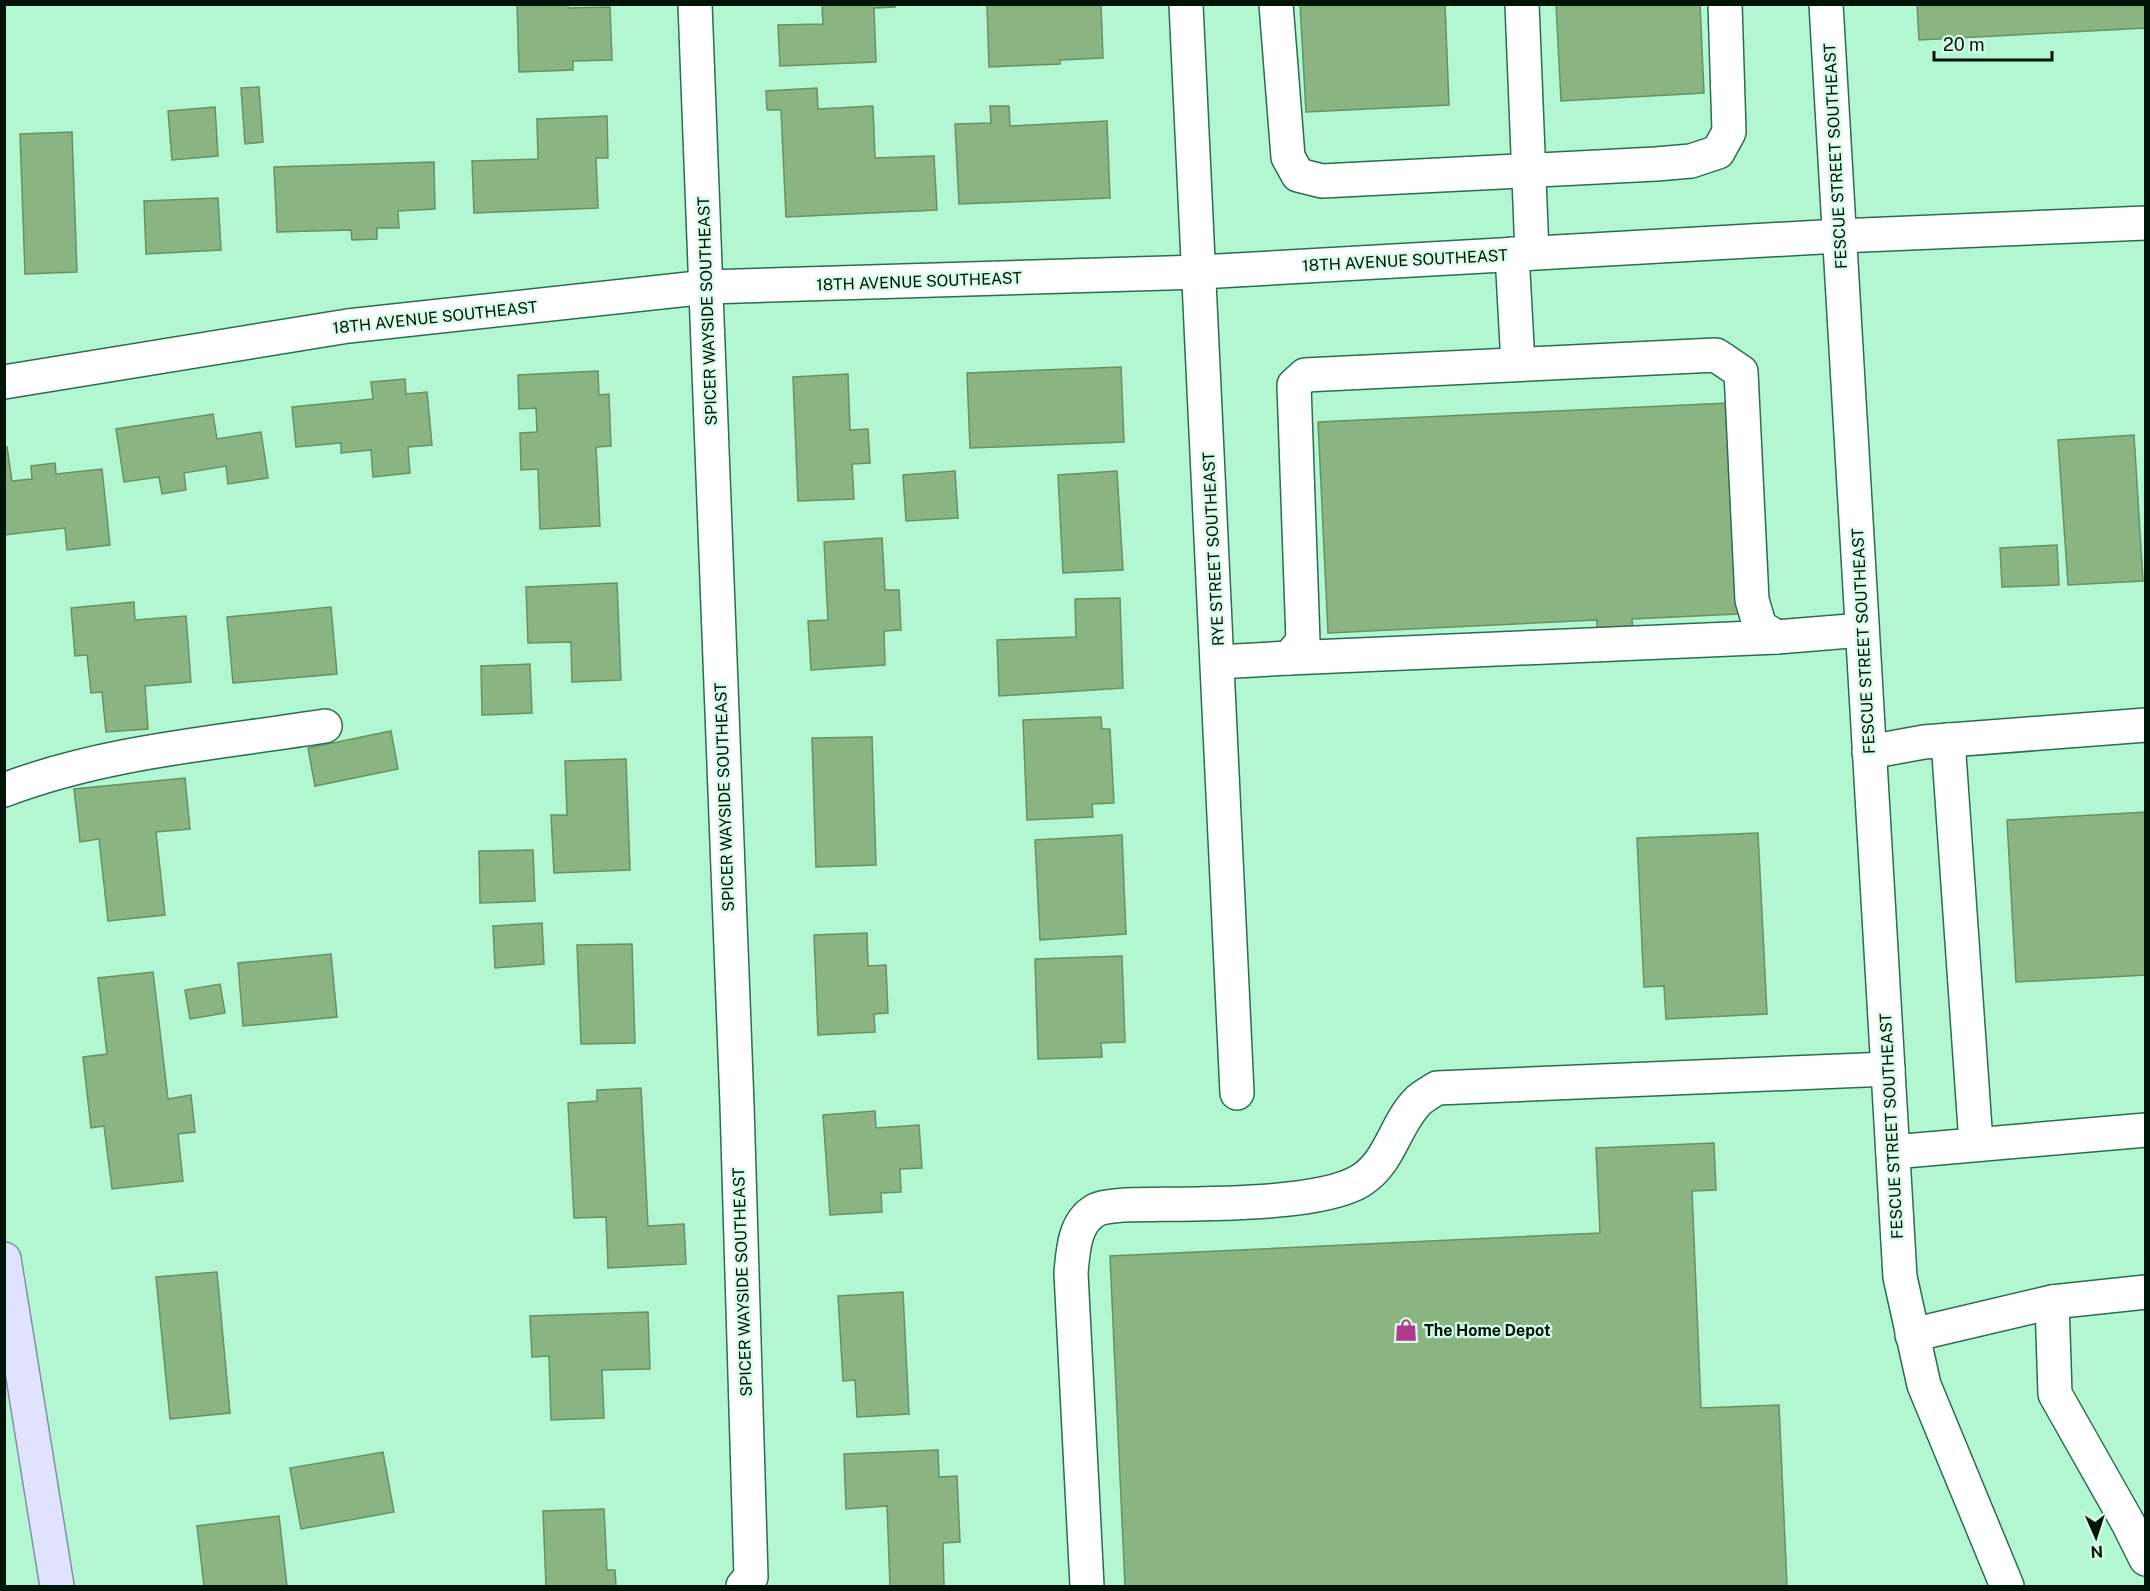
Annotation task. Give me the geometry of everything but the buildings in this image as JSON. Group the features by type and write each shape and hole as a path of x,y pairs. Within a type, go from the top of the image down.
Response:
{"main road":[{"path":"4,1259 57,1587"}],"street":[{"name":"SPICER WAYSIDE SOUTHEAST","path":"695,4 707,287 716,611 737,1105 751,1577 743,1587"},
{"name":"RYE STREET SOUTHEAST","path":"1185,4 1200,272 1237,1093"},
{"path":"1276,4 1284,132 1288,157 1298,175 1322,181 1691,161 1718,152 1729,132 1730,120 1725,4"},
{"path":"1518,364 1528,171 1522,4"},
{"name":"FESCUE STREET SOUTHEAST","path":"1826,4 1900,1277 1924,1384 2007,1587"},
{"name":"18TH AVENUE SOUTHEAST","path":"4,382 348,326 707,287 1200,272 1839,236 2145,223"},
{"path":"1289,658 1303,641 1294,385 1305,375 1716,355 1740,372 1752,600 1760,627 1777,637"},
{"path":"1218,662 1777,637 1862,630"},
{"path":"1869,752 1948,740 2145,725"},
{"path":"4,790 40,776 108,759 325,726"},
{"path":"1948,740 1976,1143"},
{"path":"1087,1587 1071,1273 1074,1244 1081,1226 1096,1210 1124,1205 1297,1198 1338,1190 1360,1181 1385,1158 1418,1100 1437,1088 1888,1069"},
{"path":"1893,1152 2145,1130"},
{"path":"1912,1335 2052,1302 2145,1292"},
{"path":"2052,1302 2055,1394 2128,1523 2145,1559"}],"place":[{"name":"The Home Depot","path":"1406,1330"}]}
